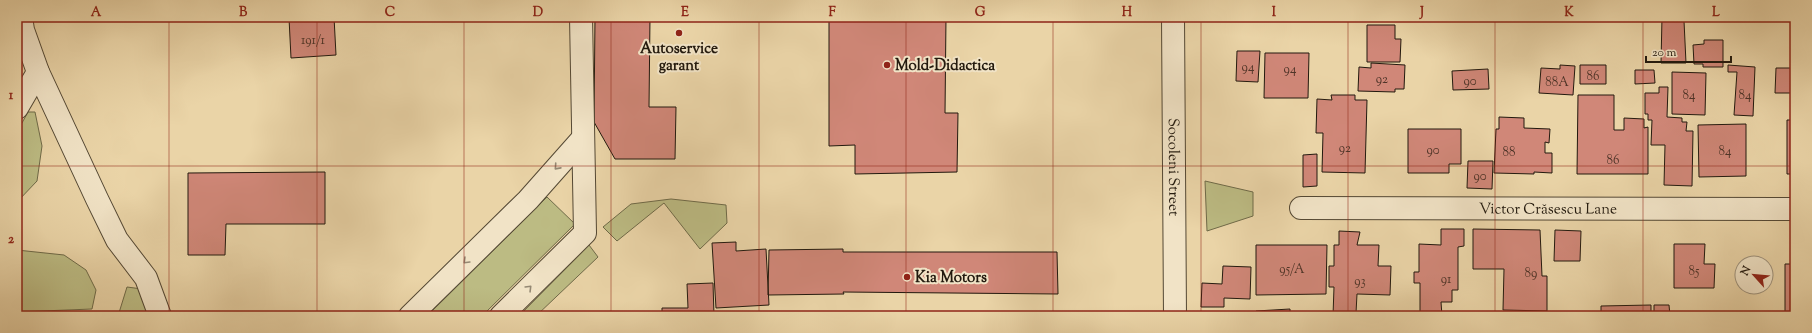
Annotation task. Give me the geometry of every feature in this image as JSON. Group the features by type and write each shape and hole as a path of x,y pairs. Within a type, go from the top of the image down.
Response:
{"street":[{"path":"21,17 23,30 38,72 117,240 146,278 160,316"},
{"path":"502,316 585,233 581,17"},
{"name":"Socoleni Street","path":"1172,17 1174,316"},
{"path":"17,108 38,72"},
{"path":"410,316 528,200 583,138"},
{"name":"Victor Crăsescu Lane","path":"1301,208 1795,209"}],"shaded area":[{"path":"28,112 35,112 42,146 37,181 17,202 17,132"},
{"path":"1205,181 1253,192 1253,216 1207,231"},
{"path":"547,197 575,224 482,316 427,316"},
{"path":"671,199 726,205 727,223 700,249 664,203 617,241 603,227 631,204"},
{"path":"589,245 598,257 536,316 519,316"},
{"path":"17,250 64,255 86,270 96,290 92,309 17,312"},
{"path":"127,287 142,289 153,316 118,316"}],"building":[{"path":"334,17 336,55 291,58 289,18"},
{"path":"595,17 650,17 649,107 676,107 675,159 615,159 594,122"},
{"name":"Mold-Didactica","path":"829,17 946,17 945,113 958,113 957,172 855,174 855,145 829,146"},
{"path":"1427,17 1463,18 1427,18"},
{"path":"1499,17 1517,17 1517,20 1499,20"},
{"path":"1525,17 1538,17 1538,19 1525,19"},
{"path":"1545,17 1566,17 1566,20 1545,20"},
{"path":"1662,17 1676,17 1677,21 1684,21 1686,63 1661,63"},
{"path":"1367,25 1395,25 1395,39 1401,39 1400,62 1367,62"},
{"path":"1704,40 1723,40 1723,67 1703,67 1703,64 1694,64 1693,45 1704,44"},
{"path":"1237,51 1260,51 1258,82 1236,81"},
{"path":"1265,53 1309,53 1308,98 1264,98"},
{"path":"1371,63 1405,65 1404,89 1395,89 1395,92 1358,91 1359,67 1371,68"},
{"path":"1560,65 1575,66 1573,95 1539,93 1541,68 1560,69"},
{"path":"1580,65 1606,65 1606,84 1580,84"},
{"path":"1728,65 1755,67 1753,116 1734,115 1737,72 1728,72"},
{"path":"1776,68 1795,68 1795,93 1775,93"},
{"path":"1488,69 1489,89 1453,90 1452,71"},
{"path":"1635,70 1654,70 1655,83 1635,84"},
{"path":"1672,72 1706,73 1705,115 1672,114"},
{"path":"1659,87 1668,87 1667,117 1682,118 1682,122 1687,122 1686,131 1693,131 1692,186 1664,185 1665,145 1651,145 1652,120 1648,120 1648,114 1645,114 1645,93 1659,93"},
{"path":"1331,95 1355,95 1355,100 1367,100 1365,173 1322,172 1323,133 1316,133 1317,99 1332,100"},
{"path":"1578,95 1614,95 1614,130 1624,130 1624,118 1644,119 1644,128 1648,127 1648,174 1577,174"},
{"path":"1499,117 1524,118 1524,128 1550,129 1549,143 1545,142 1545,153 1552,153 1552,173 1494,173 1496,129 1499,129"},
{"path":"1787,120 1795,120 1795,174 1787,174"},
{"path":"1746,124 1746,176 1699,177 1698,125"},
{"path":"1408,129 1461,129 1461,164 1449,164 1449,173 1408,173"},
{"path":"1317,154 1317,186 1303,187 1303,155"},
{"path":"1468,161 1493,161 1492,189 1467,188"},
{"path":"325,172 325,224 226,224 225,255 188,255 188,173"},
{"path":"1441,229 1464,229 1464,246 1458,247 1458,290 1452,290 1452,302 1441,302 1442,316 1420,316 1420,283 1414,283 1414,272 1419,272 1419,244 1441,245"},
{"path":"1473,229 1540,230 1542,276 1547,276 1547,311 1503,310 1504,269 1473,269"},
{"path":"1555,230 1581,231 1580,261 1554,261"},
{"path":"1339,231 1360,232 1357,245 1379,245 1378,266 1391,266 1390,295 1357,294 1356,313 1364,313 1364,316 1333,316 1334,287 1329,287 1329,266 1334,266 1334,245 1339,245"},
{"path":"736,242 736,251 766,249 769,305 716,308 712,243"},
{"path":"1674,244 1705,244 1704,264 1715,264 1714,288 1674,288"},
{"path":"1256,245 1327,245 1326,294 1256,295"},
{"path":"1793,246 1795,246 1795,316 1785,316 1785,264 1794,264"},
{"path":"843,249 843,252 1057,252 1058,294 843,292 844,294 768,295 769,250"},
{"path":"1223,266 1251,267 1250,299 1224,298 1224,307 1201,307 1202,283 1222,284"},
{"path":"713,283 714,316 662,316 662,308 688,308 687,284"},
{"path":"1651,305 1651,316 1601,316 1601,306"},
{"path":"1654,305 1669,305 1670,316 1654,316"},
{"path":"1290,309 1290,316 1256,316 1256,311"},
{"path":"761,315 907,316 761,316"}],"place":[{"name":"Autoservice garant","path":"679,33"},
{"name":"Mold-Didactica","path":"887,65"},
{"name":"Kia Motors","path":"907,277"}]}
